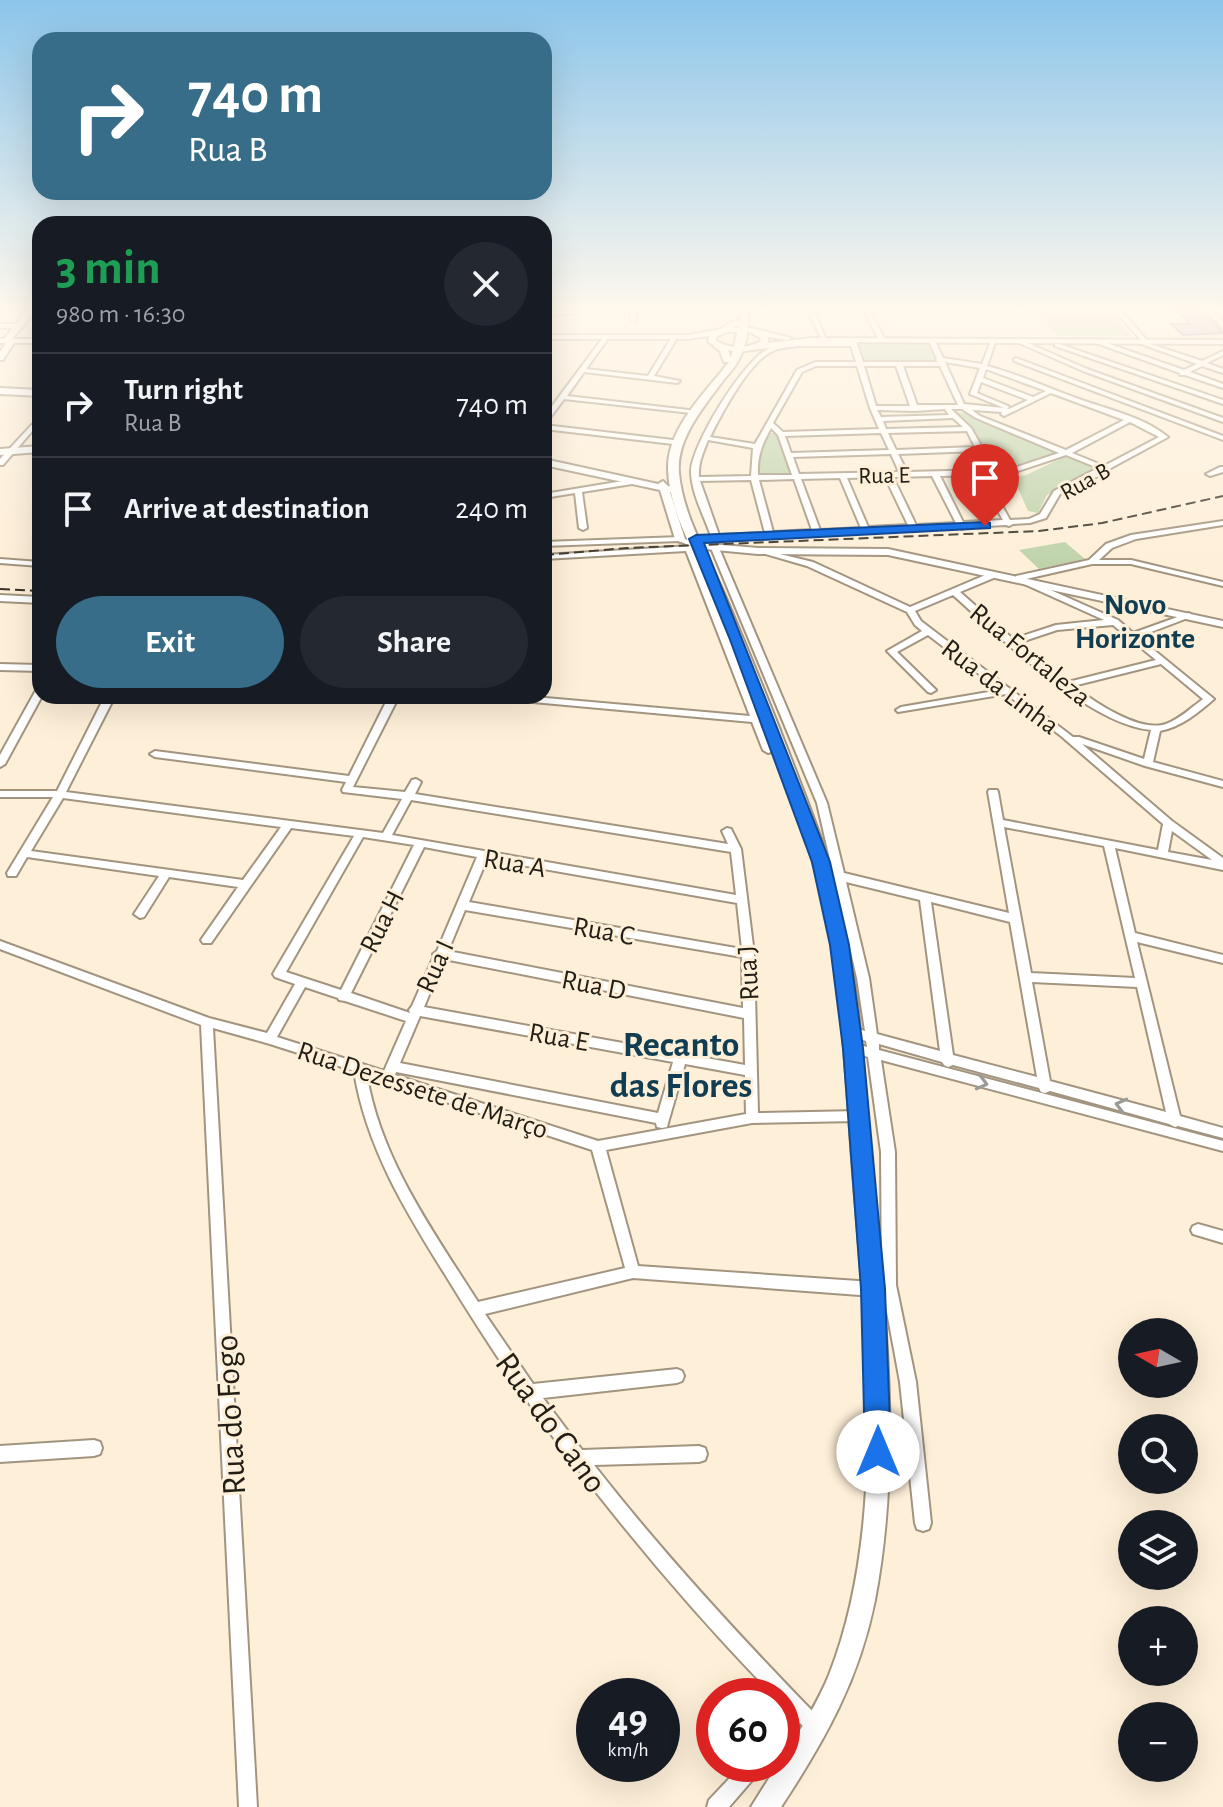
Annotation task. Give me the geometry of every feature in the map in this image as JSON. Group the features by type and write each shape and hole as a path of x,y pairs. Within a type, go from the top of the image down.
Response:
{"main road":[{"path":"708,395 680,439 673,457 672,489 699,544 762,720 821,862 839,945 852,1040 873,1289 877,1495 867,1576 846,1664 818,1728 765,1807"},
{"path":"5,452 32,450"},
{"path":"552,462 629,482 672,489"},
{"path":"579,469 672,489"},
{"path":"699,544 758,551 888,552 1223,624"}],"street":[{"path":"734,395 696,459 699,544 822,803 842,877 876,1054 888,1152 889,1285 908,1382 923,1523"},
{"name":"Rua B","path":"769,423 785,395"},
{"path":"869,395 904,474"},
{"path":"910,395 915,409"},
{"path":"958,395 964,407 990,422 1106,469"},
{"path":"975,395 1011,410"},
{"path":"1022,395 1032,399"},
{"path":"990,422 1038,395"},
{"name":"Rua B","path":"699,544 770,535 962,527 1039,519 1057,493 1164,437 1064,395"},
{"path":"1110,395 1223,438"},
{"path":"1112,413 1145,395"},
{"path":"1155,395 1223,420"},
{"path":"1204,395 1223,402"},
{"path":"552,412 562,397 689,412"},
{"path":"873,408 1011,410"},
{"path":"948,410 969,429 993,473"},
{"path":"880,419 955,417"},
{"name":"Rua E","path":"673,472 796,477 1019,471 1068,452 1129,420"},
{"path":"770,535 753,476 757,446 769,423 781,434 817,533"},
{"path":"552,425 673,442"},
{"path":"0,463 5,452 32,426"},
{"path":"781,434 969,429"},
{"path":"706,438 757,446"},
{"path":"789,455 981,449"},
{"path":"1210,474 1223,469"},
{"path":"980,473 1009,524"},
{"path":"935,474 962,527"},
{"path":"888,475 914,529"},
{"path":"843,476 866,531"},
{"path":"552,495 629,482"},
{"path":"578,491 583,528"},
{"path":"1092,562 1114,543 1223,523"},
{"path":"552,544 699,544"},
{"path":"552,556 699,544"},
{"name":"Rua da Linha","path":"758,551 810,564 910,610 913,618 928,631 1064,734 1168,823 1223,864"},
{"path":"0,561 32,563"},
{"path":"1021,580 1092,562 1131,562 1223,584"},
{"path":"910,610 993,575"},
{"path":"1021,580 1115,622 1209,698 1165,727 1156,728 1148,764"},
{"name":"Rua Fortaleza","path":"954,591 1013,642 1103,711 1156,728"},
{"path":"0,598 32,600"},
{"path":"1132,636 1189,616"},
{"path":"1013,642 1056,628 1115,622"},
{"path":"928,631 891,651 931,690"},
{"path":"1068,685 1162,661"},
{"path":"0,667 32,668"},
{"path":"901,710 1008,691"},
{"path":"552,701 762,720 768,750"},
{"path":"0,764 33,704"},
{"path":"12,873 60,794 106,704"},
{"path":"349,784 390,704"},
{"path":"1064,734 1148,764 1223,784"},
{"name":"Rua A","path":"155,754 736,849"},
{"path":"386,837 416,782"},
{"path":"993,792 1046,1101"},
{"name":"Rua A","path":"0,794 60,794 386,837 742,900"},
{"path":"998,822 1223,864"},
{"path":"1162,854 1168,823"},
{"path":"207,940 288,824"},
{"name":"Rua J","path":"727,831 736,849 748,954 752,1118"},
{"name":"Rua E","path":"360,834 279,974 343,997 413,1014 750,1071"},
{"path":"1108,843 1177,1135"},
{"name":"Rua H","path":"343,997 420,844"},
{"path":"23,853 245,884"},
{"name":"Rua I","path":"390,1072 483,856"},
{"path":"821,862 842,877 1016,919"},
{"path":"140,914 165,874"},
{"path":"925,898 950,1074"},
{"name":"Rua C","path":"461,905 748,954"},
{"path":"1129,936 1223,959"},
{"name":"Rua Dezessete de Março","path":"0,945 207,1022 360,1069 390,1072 598,1146 752,1118 859,1116"},
{"name":"Rua D","path":"439,954 749,1014"},
{"path":"1026,977 1140,983"},
{"path":"270,1039 301,984"},
{"name":"Rua do Fogo","path":"207,1022 248,1807"},
{"path":"852,1040 874,1039 1223,1133"},
{"path":"852,1040 876,1054 1223,1146"},
{"path":"660,1134 680,1058"},
{"name":"Rua do Cano","path":"360,1069 362,1096 378,1136 419,1220 473,1310 614,1507 771,1678"},
{"path":"390,1072 663,1119"},
{"path":"598,1146 633,1272"},
{"path":"1198,1230 1223,1237"},
{"path":"473,1310 633,1272 873,1289"},
{"path":"529,1392 677,1376"},
{"path":"0,1454 94,1448"},
{"path":"576,1458 699,1454"},
{"name":"Rua do Cano","path":"800,1710 818,1728"},
{"path":"716,1807 739,1782"}],"green space":[{"path":"958,412 1058,452 1022,469 997,471 972,431 954,414"},
{"path":"770,433 780,433 794,476 755,474 760,448"},
{"path":"1066,456 1097,468 1047,495 1038,513 1028,511 1013,477 1026,475"},
{"path":"1065,542 1085,559 1039,569 1019,550"}],"railway":[{"path":"552,554 627,548 1039,531 1102,523 1223,496"},
{"path":"0,589 32,591"}],"district":[{"name":"Novo Horizonte","path":"1135,621"},
{"name":"Recanto das Flores","path":"681,1064"}],"route":[{"path":"878,1452 873,1289 853,1048 839,945 821,862 696,539 985,526"}]}
